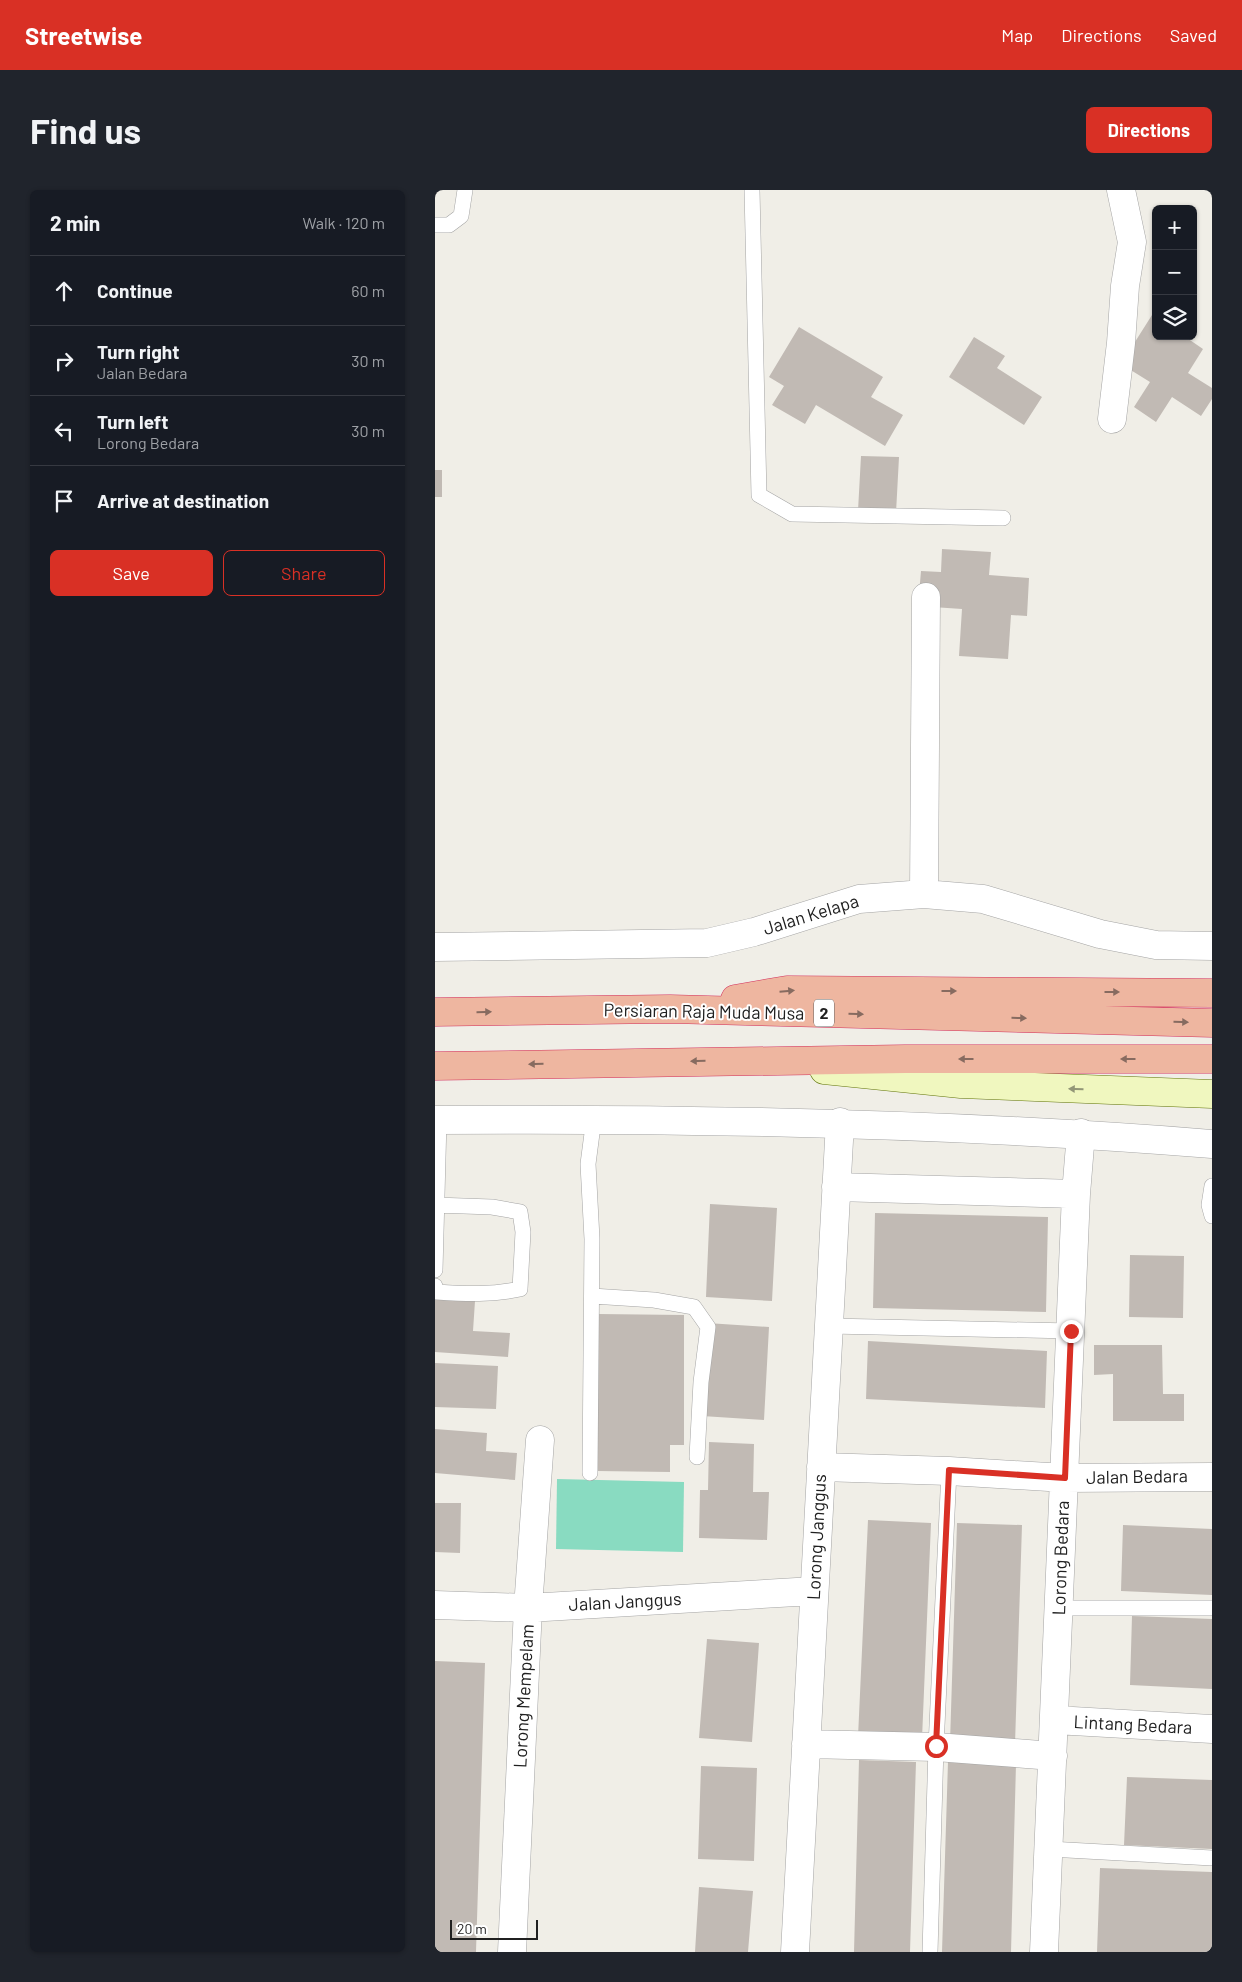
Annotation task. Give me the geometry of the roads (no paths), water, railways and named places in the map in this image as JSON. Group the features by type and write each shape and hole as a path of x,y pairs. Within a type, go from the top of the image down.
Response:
{"highway":[{"path":"670,1009 787,990 1212,993"},
{"name":"Persiaran Raja Muda Musa","path":"435,1012 670,1009 1212,1023"},
{"path":"435,1066 734,1060 1212,1059"}],"main road":[{"path":"734,1060 961,1084 1212,1094"}],"street":[{"path":"1112,420 1121,343 1125,286 1132,242 1121,190"},
{"path":"924,894 926,597"},
{"name":"Jalan Kelapa","path":"435,947 707,943 754,932 859,899 924,894 983,899 1100,934 1156,945 1212,946"},
{"path":"437,1120 594,1118 840,1122 1081,1133 1212,1144"},
{"name":"Lorong Janggus","path":"795,1952 840,1122"},
{"name":"Lorong Bedara","path":"1044,1952 1076,1194 1081,1133"},
{"path":"836,1186 1076,1194"},
{"name":"Lorong Mempelam","path":"512,1952 528,1608 540,1440"},
{"name":"Jalan Bedara","path":"821,1467 949,1470 1065,1478 1212,1477"},
{"name":"Jalan Janggus","path":"435,1606 528,1608 814,1591"},
{"name":"Lintang Bedara","path":"1055,1720 1212,1729"},
{"path":"806,1744 936,1746 1053,1756"}],"lane":[{"path":"435,225 449,225 461,216 465,190"},
{"path":"752,190 759,496 792,514 1003,518"},
{"path":"590,1472 592,1296 588,1164 594,1118"},
{"path":"435,1270 437,1120"},
{"path":"1212,1186 1209,1205 1212,1216"},
{"path":"435,1205 492,1206 520,1212 523,1232 520,1289 496,1294 469,1294 437,1292 435,1286"},
{"path":"592,1296 654,1300 694,1306 707,1327 701,1382 697,1457"},
{"path":"829,1326 1071,1331"},
{"path":"930,1952 936,1746 949,1470"},
{"path":"1059,1608 1212,1608"},
{"path":"1049,1849 1212,1858"}]}
